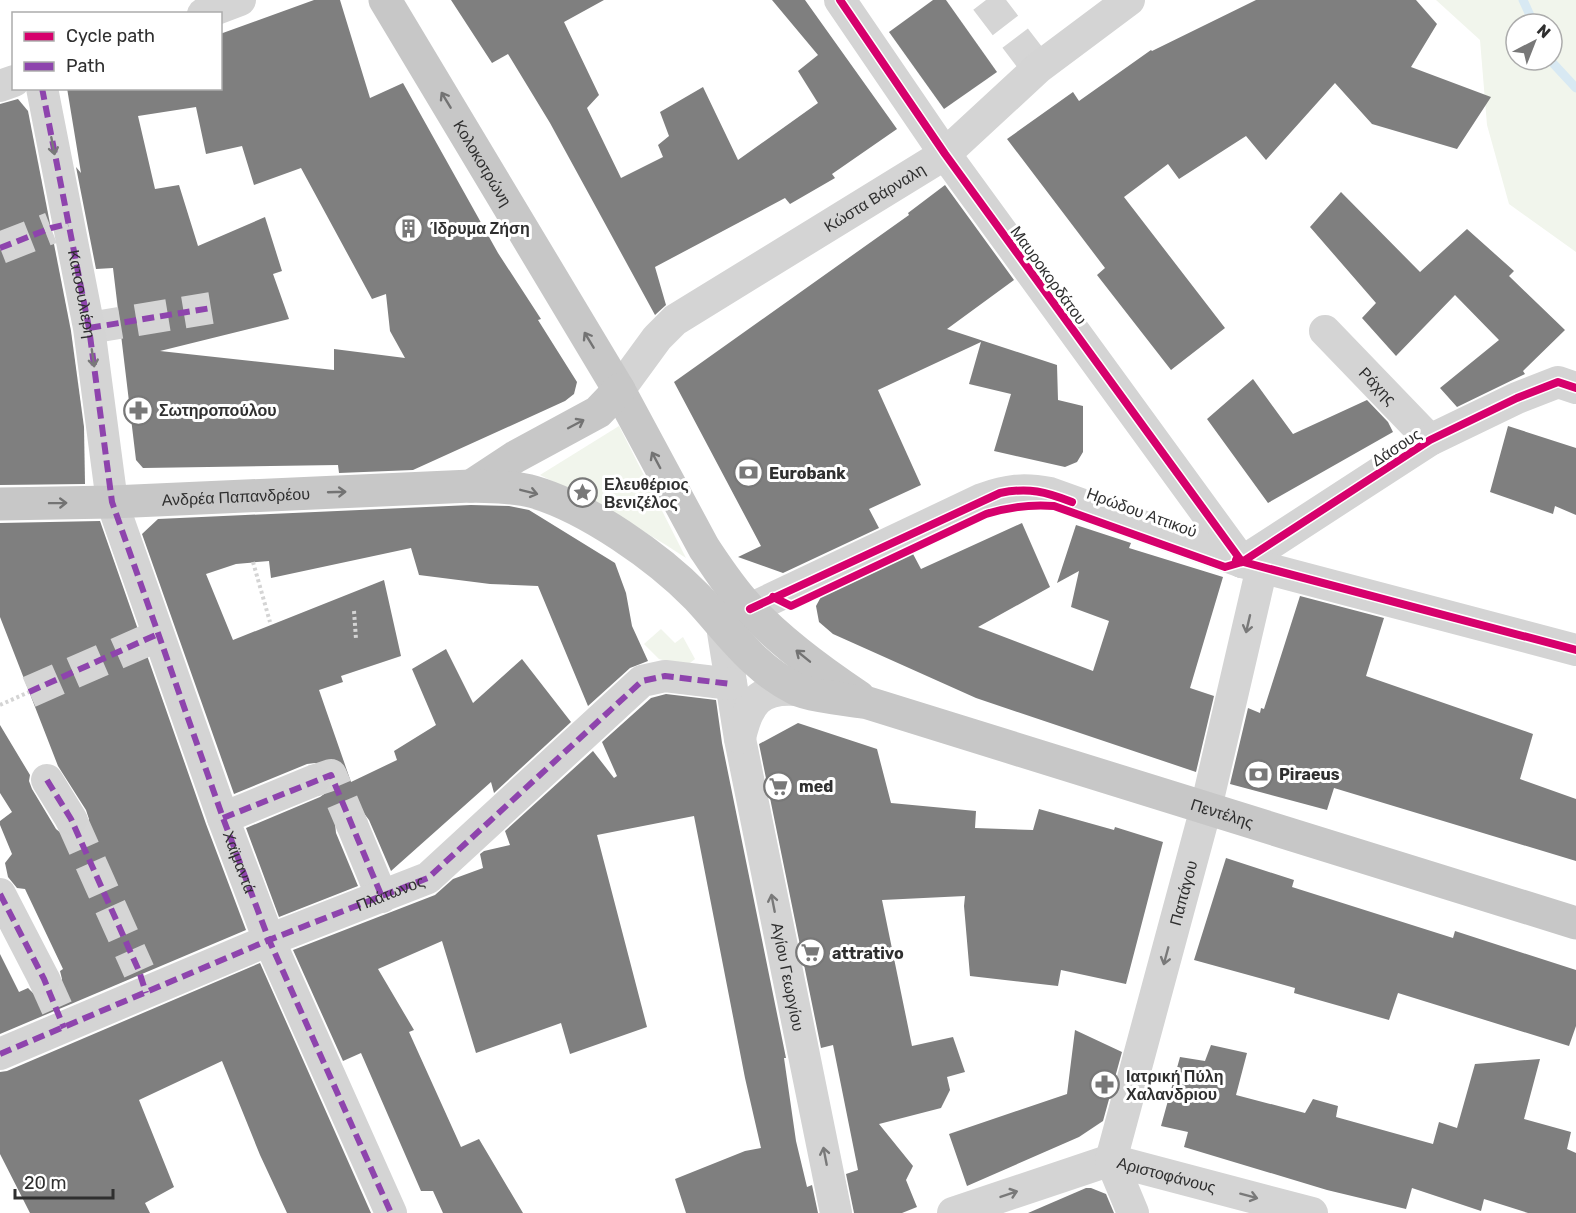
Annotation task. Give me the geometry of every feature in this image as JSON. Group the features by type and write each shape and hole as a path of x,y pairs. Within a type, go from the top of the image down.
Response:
{"main road":[{"name":"Κολοκοτρώνη","path":"385,0 619,390 704,548"},
{"path":"471,486 515,457 598,412 619,390"},
{"name":"Ανδρέα Παπανδρέου","path":"0,504 112,502 471,486 508,487 535,493 598,521 658,562 698,598 753,660 797,690"},
{"path":"704,548 750,609 829,677 868,703"},
{"path":"704,548 722,626"},
{"path":"797,690 868,703"},
{"name":"Πεντέλης","path":"868,703 1576,923"}],"street":[{"path":"208,12 240,0"},
{"name":"Μαυροκορδάτου","path":"840,0 945,154 1252,564"},
{"name":"Κώστα Βάρναλη","path":"619,390 657,338 675,320 945,154 1038,68 1129,0"},
{"name":"Κατσουλιέρη","path":"42,90 60,226 89,328 112,502"},
{"name":"Ράχης","path":"1325,331 1430,440"},
{"name":"Δάσους","path":"1252,564 1430,440 1517,398 1558,382 1576,388"},
{"name":"Ηρώδου Αττικού","path":"750,609 982,499 1000,492 1030,489 1050,493 1252,564 1576,650"},
{"name":"Χαϊμαντά","path":"112,502 153,637 269,940 391,1213"},
{"name":"Παπάγου","path":"1111,1160 1206,808 1252,564"},
{"name":"Αγίου Γεωργίου","path":"722,626 740,739 836,1213"},
{"name":"Πλάτωνος","path":"0,1054 60,1018 142,982 269,940 428,878 642,681 665,676 731,684"},
{"name":"Αγίου Γεωργίου","path":"740,739 745,718 755,700 780,688 797,690"},
{"path":"47,780 71,819"},
{"path":"223,818 313,782"},
{"path":"353,827 382,897"},
{"path":"0,894 44,979"},
{"path":"1111,1160 1133,1213"},
{"name":"Αριστοφάνους","path":"953,1213 1111,1160 1312,1213"}],"path":[{"path":"253,562 270,622"},
{"path":"354,611 356,639"},
{"path":"0,705 29,692"}],"shaded area":[{"path":"1436,0 1576,0 1576,252 1509,204 1487,125 1480,40"},
{"path":"619,426 686,558 651,535 540,475"},
{"path":"661,629 675,643 683,637 695,659 686,666 659,659 644,644"}],"building":[{"path":"314,0 340,0 370,98 403,83 498,253 541,319 538,320 577,382 574,394 565,401 413,470 339,473 338,465 143,468 136,460 113,268 96,269 76,167 81,173 67,90 222,90 222,33","holes":["196,107 206,154 242,146 254,185 301,168 372,299 386,294 390,331 405,358 334,349 334,370 160,351 289,319 273,274 282,271 265,217 198,246 179,185 155,189 138,116"]},
{"path":"451,0 604,0 564,22 599,95 587,108 621,178 663,157 658,145 669,136 660,112 703,87 738,160 818,103 798,71 818,55 772,0 805,0 897,129 832,174 835,178 790,204 785,198 655,267 666,305 655,315 550,123 508,54 492,63"},
{"path":"933,0 946,0 997,72 944,109 889,32"},
{"path":"1256,0 1416,0 1437,24 1411,67 1491,97 1457,149 1372,124 1335,83 1266,160 1246,136 1179,179 1168,164 1124,197 1225,328 1171,370 1097,275 1105,268 1007,139 1073,92 1079,101 1151,50"},
{"path":"18,99 28,111 71,331 84,427 85,484 0,485 0,104"},
{"path":"945,185 1014,280 947,329 1057,365 1058,400 1083,406 1083,452 1077,462 1065,467 994,451 1011,394 969,384 981,342 878,390 921,485 869,509 879,528 783,573 738,557 761,546 674,382 909,215 908,213"},
{"path":"1341,192 1420,272 1467,229 1514,271 1509,276 1565,330 1523,371 1525,374 1457,407 1440,388 1499,340 1455,295 1396,356 1362,318 1376,303 1310,227"},
{"path":"1253,379 1293,434 1367,400 1388,422 1393,432 1268,503 1207,419"},
{"path":"1508,426 1576,448 1576,515 1555,506 1553,514 1490,492"},
{"path":"471,505 509,506 529,510 615,563 626,593 632,626 648,661 630,668 588,706 538,586 490,584 419,575 411,548 271,578 269,561 236,564 206,574 233,640 384,580 401,656 341,676 343,682 319,690 351,782 397,760 394,751 436,725 412,669 446,649 473,703 522,659 571,722 494,793 491,782 391,871 369,820 363,812 356,809 346,811 339,816 335,824 336,833 358,886 279,917 246,828 320,797 327,792 331,784 330,775 323,766 315,763 307,764 234,794 142,534 158,519"},
{"path":"100,521 206,824 246,930 0,1034 0,954 19,992 28,988 34,994 43,997 53,995 59,988 62,979 60,971 63,969 25,889 17,888 8,877 5,863 12,854 0,821 12,812 0,793 0,725 30,775 29,781 32,789 56,829 63,835 71,837 80,835 89,819 86,810 58,766 0,617 0,523"},
{"path":"1022,523 1050,587 978,627 1093,671 1109,621 1071,607 1079,571 1057,583 1076,525 1131,543 1129,548 1223,577 1190,688 1214,696 1196,772 976,698 833,634 819,622 816,606 822,595 912,552 921,569"},
{"path":"1300,596 1384,618 1366,676 1533,734 1520,779 1576,799 1576,861 1334,788 1327,810 1230,784 1248,708 1260,713 1261,708 1264,709"},
{"path":"666,694 716,700 722,743 786,1058 784,1058 796,1141 807,1187 812,1185 818,1213 686,1213 675,1179 745,1151 761,1148 745,1078 694,816 597,835 647,1027 570,1054 561,1023 476,1053 442,941 378,969 414,1030 409,1032 461,1147 479,1139 523,1213 443,1213 433,1191 421,1191 361,1053 343,1061 293,950 435,895 453,879 483,868 480,854 510,845 505,831 593,751 614,778 617,776 602,742 651,698"},
{"path":"798,723 877,749 891,803 976,811 975,828 1033,830 1039,809 1114,830 1115,827 1163,842 1126,984 1061,970 1058,986 970,976 965,896 882,900 912,1046 953,1037 965,1072 947,1077 950,1090 941,1108 879,1124 913,1166 906,1180 917,1207 902,1213 854,1213 846,1174 858,1170 833,1045 821,1048 759,744"},
{"path":"1226,858 1294,880 1292,887 1453,938 1455,931 1576,970 1576,1026 1569,1046 1398,993 1389,1020 1294,993 1295,988 1194,960"},
{"path":"260,963 371,1213 287,1213 260,1155 222,1061 139,1100 174,1187 145,1203 150,1213 30,1213 0,1154 0,1072"},
{"path":"1075,1030 1122,1052 1103,1121 1079,1137 967,1186 949,1134 1067,1094"},
{"path":"1211,1045 1247,1053 1236,1095 1305,1113 1313,1099 1338,1106 1336,1117 1433,1144 1439,1122 1457,1128 1475,1064 1540,1059 1524,1119 1571,1132 1567,1149 1576,1153 1576,1213 1528,1213 1484,1199 1481,1211 1412,1188 1406,1209 1327,1190 1184,1147 1188,1132 1161,1126 1180,1057 1205,1061"},
{"path":"1086,1188 1106,1194 1114,1213 1028,1213"}],"waterway":[{"path":"1523,0 1528,12"},
{"path":"1561,72 1576,88"}],"tunnel":[{"path":"986,0 1038,68"},
{"path":"0,248 51,228"},
{"path":"89,328 211,308"},
{"path":"29,692 148,640"},
{"path":"313,781 331,775 353,827"},
{"path":"71,819 139,971"},
{"path":"44,979 57,1008"}],"marked path":[{"path":"42,90 89,328 112,502 223,818 269,940 391,1213"},
{"path":"0,248 51,228 68,224"},
{"path":"89,328 211,308"},
{"path":"29,692 158,634"},
{"path":"0,1054 269,940 428,878 642,681 665,676 731,684"},
{"path":"223,818 331,775 382,897"},
{"path":"47,780 71,819 139,971 146,993"},
{"path":"0,894 44,979 64,1028"}],"cycle path":[{"path":"840,0 945,154 1242,562"},
{"path":"773,597 791,606 986,514 1028,506 1054,506 1225,567 1242,562 1430,440 1517,398 1558,382 1576,388"},
{"path":"750,609 1000,493 1020,490 1037,492 1072,502"},
{"path":"1236,560 1576,650"}],"place":[{"name":"Ίδρυμα Ζήση","path":"409,228"},
{"name":"Σωτηροπούλου","path":"138,410"},
{"name":"Eurobank","path":"748,473"},
{"name":"Ελευθέριος Βενιζέλος","path":"583,493"},
{"name":"Piraeus","path":"1258,774"},
{"name":"med","path":"778,786"},
{"name":"attrativo","path":"811,953"},
{"name":"Ιατρική Πύλη Χαλανδριου","path":"1105,1085"}]}
